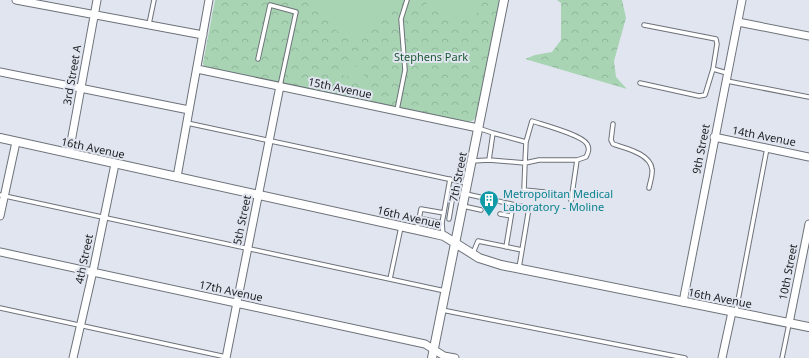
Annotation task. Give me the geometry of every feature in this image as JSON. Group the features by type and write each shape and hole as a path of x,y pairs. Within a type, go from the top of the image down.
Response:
{"street":[{"path":"16,0 41,2 94,15 203,35"},
{"name":"3rd Street A","path":"69,154 97,0"},
{"path":"177,177 209,0"},
{"name":"7th Street","path":"433,354 504,0"},
{"name":"9th Street","path":"683,302 742,0"},
{"path":"738,22 809,36"},
{"name":"15th Avenue","path":"197,69 478,128"},
{"path":"0,72 189,110"},
{"name":"5th Street","path":"227,358 236,303 280,86"},
{"name":"16th Avenue","path":"0,138 417,229 444,236 487,262 809,327"},
{"name":"14th Avenue","path":"714,138 809,157"},
{"path":"0,216 2,196 16,142"},
{"name":"4th Street","path":"73,358 93,272 115,164"},
{"name":"10th Street","path":"789,323 809,224"},
{"name":"17th Avenue","path":"0,252 425,344 433,354 455,358"},
{"path":"722,358 734,312"}],"lane":[{"path":"149,25 154,0"},
{"path":"396,111 405,70 401,19 407,0"},
{"path":"258,59 270,5 296,12 280,86"},
{"path":"640,83 699,96 705,95 717,44 716,39 644,25"},
{"path":"712,69 726,77 809,97"},
{"path":"472,161 489,160 525,163 539,160 577,160 586,157 589,150 587,145 580,138 532,121 526,142 525,163 524,190 544,192"},
{"path":"187,123 468,183"},
{"path":"613,124 611,140 613,144 627,147 646,158 652,166 649,188"},
{"path":"478,128 493,134 526,142"},
{"path":"489,160 493,134"},
{"path":"734,312 767,148"},
{"path":"571,201 577,160"},
{"path":"444,236 442,223 450,179"},
{"path":"448,194 454,196 465,195 529,208 518,269"},
{"path":"2,196 446,292"},
{"path":"449,219 454,196"},
{"path":"506,247 513,204"},
{"path":"463,206 481,210"},
{"path":"417,229 421,209 443,215 449,219 460,221"},
{"path":"500,214 511,216"},
{"path":"419,218 442,223"},
{"path":"390,279 401,226"},
{"path":"472,254 478,241 522,250"},
{"path":"0,308 227,358"},
{"path":"442,310 685,358"},
{"path":"782,358 789,323"}],"green space":[{"name":"Stephens Park","path":"215,0 501,0 477,115 470,122 466,122 206,67 203,63"},
{"path":"318,0 396,0 365,38 350,41 337,31"},
{"path":"427,0 480,0 475,20 426,9"},
{"path":"557,0 622,0 626,18 614,61 616,77 627,89 525,59 535,55 552,52 561,40 561,3"},
{"path":"344,64 365,68 363,80 342,75"}],"place":[{"name":"Metropolitan Medical Laboratory - Moline","path":"489,217"}]}
